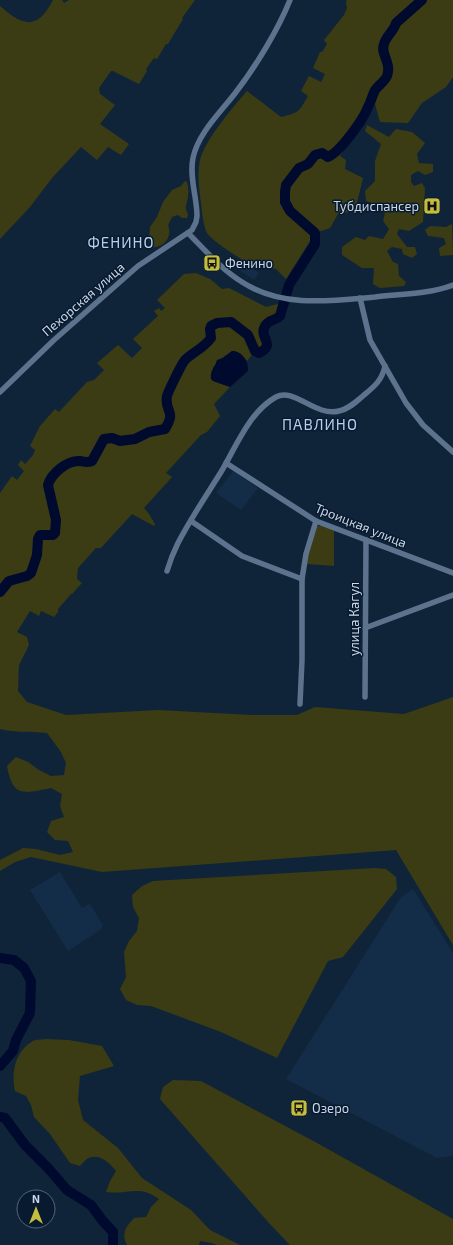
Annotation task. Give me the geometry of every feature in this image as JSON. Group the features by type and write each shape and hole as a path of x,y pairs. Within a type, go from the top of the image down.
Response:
{"street":[{"name":"Пехорская улица","path":"0,392 52,341 138,266 188,233 194,226 197,216 192,167 196,149 209,127 252,70 279,23 290,0"},
{"path":"188,233 227,271 242,283 257,290 293,300 314,302 425,292 453,285"},
{"path":"360,298 370,340 413,414 453,452"},
{"path":"167,571 178,543 243,432 257,414 276,398 288,395 321,411 339,411 352,405 373,388 383,376 385,366"},
{"name":"Троицкая улица","path":"226,463 316,521 453,573"},
{"path":"191,521 242,556 302,578"},
{"path":"300,704 302,660 302,578 306,554 316,521"},
{"name":"улица Кагул","path":"364,697 366,540"},
{"path":"365,628 453,595"}],"shaded area":[{"path":"53,0 62,0 64,3 69,0 195,0 182,18 183,19 168,44 166,44 157,59 154,58 146,69 147,71 139,84 111,71 99,88 100,94 115,105 100,124 129,144 121,155 108,147 97,160 81,147 52,178 30,207 0,239 0,6 16,18 29,22 35,21 41,17"},
{"path":"347,0 453,0 453,77 446,87 422,103 408,123 380,122 375,104 340,156 346,160 345,169 363,178 355,211 338,214 330,228 315,233 286,279 276,269 264,267 249,260 246,262 231,253 207,233 203,218 199,187 200,160 207,143 213,134 247,91 281,117 295,113 300,109 308,96 301,91 309,76 321,82 325,74 313,68 320,52 322,52 327,44 324,40 344,15 347,8"},
{"path":"367,125 389,137 396,129 412,132 425,143 417,154 419,163 433,164 433,172 425,175 418,171 411,175 411,182 414,186 422,183 425,188 423,222 409,231 399,229 397,234 407,247 415,247 417,254 412,258 403,254 402,249 392,247 387,251 393,262 398,264 399,276 406,282 404,286 380,288 373,284 374,268 362,268 342,255 342,247 356,237 365,240 369,236 383,239 389,229 383,221 385,213 378,210 376,204 366,201 365,191 375,181 375,161 381,144 365,131"},
{"path":"185,181 187,182 188,191 186,207 188,214 187,218 182,218 178,215 172,217 168,225 169,234 166,241 159,246 151,247 149,240 150,227 157,217 163,202 172,190 181,186"},
{"path":"452,224 453,255 440,256 439,248 446,244 444,238 428,236 425,230 430,226 446,227"},
{"path":"244,263 259,273 254,280 239,270"},
{"path":"196,273 210,279 222,289 229,288 266,307 278,304 281,305 278,314 265,321 262,328 265,342 263,347 255,351 247,361 237,352 232,351 216,362 217,364 213,367 213,381 230,387 214,404 220,416 207,432 201,435 166,473 172,477 144,508 155,524 154,526 132,514 101,548 96,548 78,568 77,579 82,583 58,609 58,612 54,617 41,611 39,616 30,611 17,632 27,637 29,645 19,665 18,691 27,702 66,715 158,710 252,715 297,715 315,707 404,714 453,697 453,945 396,850 102,872 31,857 15,862 0,871 0,860 23,848 36,849 60,855 73,852 68,841 55,840 47,832 51,821 64,817 60,806 62,794 51,788 27,792 17,789 13,784 7,766 16,757 28,762 51,776 64,775 66,763 61,752 47,733 0,729 0,493 12,476 17,480 24,471 18,465 21,460 25,464 33,455 35,450 30,446 40,426 55,409 59,412 87,382 94,380 104,370 97,363 118,345 132,358 142,348 133,339 158,316 154,311 159,308 161,311 165,308 157,300 184,274"},
{"path":"232,351 236,351 244,357 248,371 230,387 213,381 211,376 217,360 223,358"},
{"path":"233,471 258,488 241,510 216,493"},
{"path":"318,526 334,530 334,566 307,564 308,554 315,529"},
{"path":"375,868 386,869 396,877 397,889 343,957 328,961 277,1058 221,1032 151,1006 137,1005 126,1000 120,989 126,977 124,952 129,941 137,931 139,918 133,907 132,895 142,886 153,881"},
{"path":"60,872 82,908 90,904 103,925 100,930 68,951 30,890"},
{"path":"413,889 453,953 453,1156 437,1158 286,1079 401,897"},
{"path":"45,1039 69,1040 102,1046 114,1066 80,1076 78,1100 83,1120 118,1148 142,1178 191,1210 210,1230 240,1245 217,1245 200,1241 199,1245 127,1245 124,1234 129,1224 134,1218 146,1217 151,1207 159,1199 145,1192 139,1191 114,1193 106,1192 116,1171 103,1159 95,1157 87,1159 80,1166 70,1163 50,1134 34,1117 31,1105 26,1096 15,1091 14,1070 18,1056 27,1045 33,1041"},
{"path":"173,1080 201,1081 317,1143 453,1219 453,1245 290,1245 160,1099 163,1087"}],"waterway":[{"path":"0,592 9,581 27,576 31,573 37,555 38,539 40,535 53,535 55,533 56,520 48,485 52,476 60,468 75,461 92,461 104,439 112,438 120,441 135,439 149,432 165,429 170,418 167,405 167,396 170,389 185,360 205,345 211,338 211,326 217,323 231,322 248,335 255,351 259,353 267,347 263,330 268,322 280,316 289,285 315,244 315,233 290,211 285,202 286,185 299,168 308,164 315,155 322,153 328,157 339,149 351,135 365,113 375,90 387,76 388,67 383,52 386,38 394,29 396,23 422,0"},
{"path":"0,958 14,960 24,968 31,981 30,1013 16,1040 13,1051 0,1066"},
{"path":"0,1117 5,1118 25,1145 67,1190 91,1205 113,1232 113,1245"}],"place":[{"name":"Тубдиспансер","path":"432,206"},
{"name":"Фенино","path":"212,263"},
{"name":"Озеро","path":"299,1108"}],"district":[{"name":"ФЕНИНО","path":"121,242"},
{"name":"ПАВЛИНО","path":"320,424"}]}
